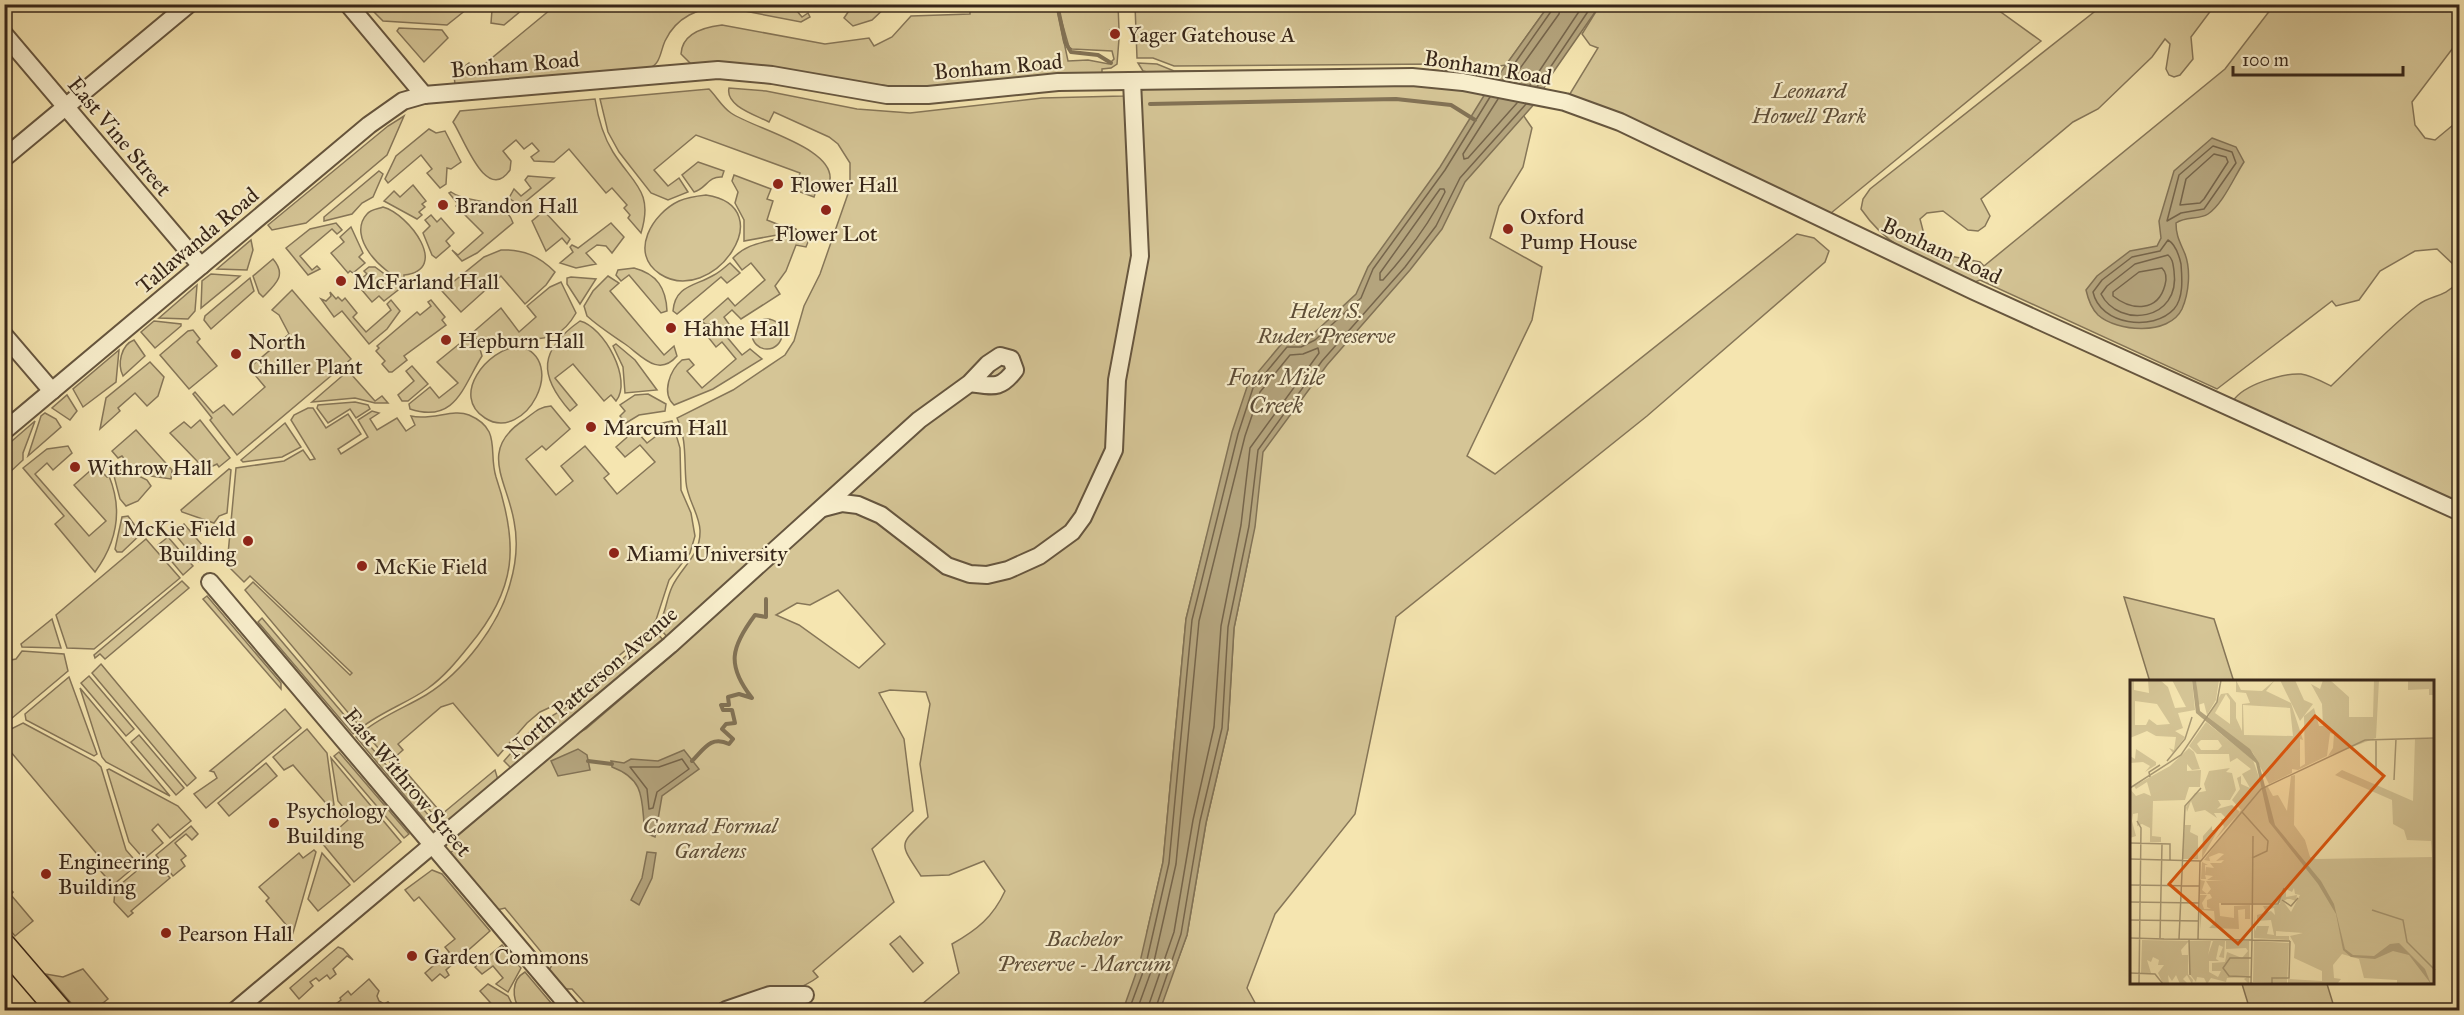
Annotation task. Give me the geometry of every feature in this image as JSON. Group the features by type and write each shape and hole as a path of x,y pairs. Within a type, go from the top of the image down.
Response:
{"highway":[{"path":"4,946 59,1011"},
{"path":"4,958 47,1011"}],"street":[{"path":"4,158 189,4"},
{"path":"348,4 424,95"},
{"name":"East Vine Street","path":"4,34 201,266"},
{"name":"Bonham Road","path":"424,95 718,70 771,75 887,95 928,95 1058,82 1412,77 1482,85 1552,99 1640,131 1964,286 2460,512"},
{"path":"822,508 842,503 858,506 881,515 947,566 970,574 987,575 1008,570 1039,556 1072,532 1083,518 1114,450 1116,380 1140,256 1132,81"},
{"name":"Tallawanda Road","path":"4,431 369,125 404,100 424,95"},
{"path":"4,335 52,391"},
{"name":"North Patterson Avenue","path":"236,1011 670,645 919,420 970,383"},
{"name":"East Withrow Street","path":"210,582 572,1011"},
{"path":"726,1011 770,995 805,995"}],"green space":[{"path":"499,4 528,5 504,25 491,23 492,10"},
{"path":"791,4 802,17 808,13 810,17 801,22 724,7 697,11 675,26 665,41 658,61 648,69 455,85 454,74 469,63 476,71 556,5"},
{"path":"1056,4 1068,61 1088,60 1109,64 1114,59 1112,51 1069,47 1057,5 1118,5 1119,29 1110,30 1111,39 1119,39 1117,64 1111,68 1102,69 1102,73 900,87 692,65 681,54 685,41 690,36 709,27 722,25 825,44 869,38 874,46 892,37 911,16 970,14 970,5"},
{"path":"367,5 472,5 447,25 383,21"},
{"path":"853,5 888,5 872,20 853,26 844,18"},
{"path":"1135,5 1549,5 1506,65 1493,67 1490,72 1438,64 1174,66 1153,58 1137,58"},
{"name":"Leonard Howell Park","path":"1600,5 1991,5 2041,41 1825,218 1565,102 1598,48 1590,45 1582,34"},
{"path":"2103,5 2215,5 2191,37 2193,59 2180,75 2174,77 2169,75 2166,69 2170,44 2165,39 2152,57 2098,109 2073,122 1981,199 1990,216 1985,226 1978,231 1968,230 1943,211 1927,213 1920,219 1926,242 1945,255 1980,262 1984,266 2225,69 2274,5 2459,5 2459,40 2412,102 2415,125 2425,138 2435,140 2459,120 2459,506 2233,401 2254,385 2293,374 2305,375 2331,386 2407,314 2458,282 2455,266 2437,249 2415,251 2380,271 2359,300 2336,306 2332,301 2217,389 1980,280 1975,282 1912,254 1885,236 1861,209 1863,199 1870,189"},
{"path":"399,28 442,30 448,38 424,62 397,31"},
{"path":"1138,63 1157,64 1174,71 1416,69 1456,72 1456,74 1155,74 1143,71"},
{"path":"1404,81 1485,94 1519,109 1532,128 1523,167 1499,206 1490,238 1542,267 1532,320 1467,456 1495,474 1797,234 1814,238 1829,251 1825,262 1647,416 1396,617 1355,814 1275,914 1247,988 1259,1010 915,1010 959,973 952,944 983,922 1005,891 984,861 949,875 921,876 908,856 905,850 907,839 928,817 920,764 930,704 926,692 890,690 879,693 904,739 913,811 872,849 894,902 813,971 818,977 795,989 742,1001 717,1010 591,1010 572,989 564,989 549,970 552,965 505,908 497,910 450,853 455,849 452,845 458,831 569,738 586,729 671,656 668,638 658,626 672,587 694,554 700,530 687,488 684,442 677,418 733,390 785,355 794,341 804,306 820,274 850,188 850,163 838,144 829,137 774,112 769,122 750,113 736,105 729,94 729,88 766,91 857,109 910,113 1042,98 1123,96 1152,87","holes":["1207,535 1250,551 1234,628 1228,729 1206,823 1187,935 1176,965 1147,932 1163,862 1186,619","838,590 885,644 859,668 799,625 776,615 797,603 810,605"]},
{"path":"709,89 731,113 793,141 822,160 829,172 829,184 819,182 814,197 795,190 800,173 696,135 654,170 668,186 679,178 688,192 668,200 651,193 619,152 608,132 600,99"},
{"path":"595,99 606,140 643,197 645,207 641,233 628,218 630,215 624,208 627,205 612,188 606,193 569,149 554,162 534,161 531,157 539,151 532,143 524,149 516,140 503,151 511,161 510,170 501,179 492,179 484,174 476,164 453,122 460,111"},
{"path":"404,116 387,155 306,223 272,230 268,225 388,126"},
{"path":"429,129 436,133 445,131 461,162 451,169 447,168 446,184 440,188 427,173 432,169 421,155 388,183 385,179 396,156"},
{"path":"698,162 724,171 722,177 713,178 694,192 682,175"},
{"path":"379,171 383,174 373,197 362,203 352,214 324,221 324,217"},
{"path":"734,175 771,189 767,199 773,201 767,220 787,228 777,235 744,241 744,220 735,203 738,192 732,181"},
{"path":"528,176 554,178 520,206 509,198 514,189 521,196 531,188 525,180"},
{"path":"413,185 426,201 422,204 425,207 419,212 422,215 417,219 384,201 394,191 400,197"},
{"path":"449,193 502,209 513,223 477,253 462,261 452,250 458,255 483,233 456,206 458,204"},
{"path":"706,195 729,203 739,217 739,234 732,252 718,267 700,278 680,281 660,274 651,265 646,255 645,245 653,224 669,207 679,201"},
{"path":"383,207 404,220 421,242 425,253 424,263 418,271 404,275 404,280 378,263 364,243 361,233 362,223 367,214"},
{"path":"544,211 570,239 567,244 562,238 546,251 532,221"},
{"path":"431,215 437,222 441,218 454,233 446,241 450,246 436,258 432,255 423,233 430,226 425,220"},
{"path":"336,223 342,230 337,234 332,229 300,256 312,270 317,266 320,269 308,275 286,248 310,229"},
{"path":"611,223 624,237 612,253 606,246 597,245 586,253 596,264 576,268 560,263 573,252 570,247 572,245 578,248"},
{"path":"351,227 363,253 359,257 365,263 353,273 350,271 348,273 331,253 344,242 340,237"},
{"path":"792,228 796,229 800,240 810,237 806,247 796,245 786,271 775,286 780,294 741,319 732,310 724,317 729,324 726,326 705,324 702,321 728,298 735,306 765,280 751,263 742,270 733,258 749,247 787,234"},
{"path":"251,240 253,250 247,270 217,269"},
{"path":"501,250 530,255 555,272 546,285 525,304 501,276 461,312 442,291 484,257"},
{"path":"273,259 279,270 278,279 263,297 259,293 253,276"},
{"path":"730,263 740,273 727,283 721,277 677,314 673,311 675,302 682,291 716,274"},
{"path":"369,267 375,267 402,287 384,301 379,296 372,302 356,283 367,274 364,271"},
{"path":"634,268 649,274 659,283 665,295 667,311 661,313 629,275 621,281 616,275 618,270"},
{"path":"211,274 240,276 201,308 202,281"},
{"path":"608,276 619,283 610,291 664,355 674,346 677,356 670,362 656,365 650,362 587,316 584,306 593,291"},
{"path":"250,278 254,291 211,329 204,320 205,316"},
{"path":"567,278 596,279 580,304 567,284"},
{"path":"561,282 576,313 561,331 553,336 506,342 488,350 471,334 501,308 519,332 536,317 527,306 550,287"},
{"path":"197,285 195,311 188,319 159,318"},
{"path":"292,290 351,359 237,455 193,394 195,392 213,413 224,405 233,415 265,387 249,368 289,334 279,315 272,310"},
{"path":"330,292 336,299 338,297 342,301 345,298 357,313 353,317 366,332 391,310 387,304 391,300 400,311 387,329 369,344 342,311 334,317 321,299 326,301 331,296"},
{"path":"431,300 445,317 442,320 446,325 404,356 407,360 389,372 382,364 385,361 376,351 379,348 377,346 417,312 420,315 431,306 428,302"},
{"path":"767,319 773,320 781,328 781,340 773,348 767,349 761,348 753,340 752,334 753,328 761,320"},
{"path":"154,321 181,324 181,326 155,348 141,332"},
{"path":"580,321 598,333 613,355 621,380 620,392 616,401 611,395 604,401 573,364 555,378 577,405 570,411 552,386 548,374 548,363 550,353 557,342"},
{"path":"708,329 721,330 742,355 750,349 762,359 713,389 674,405 668,394 669,382 671,375 682,360 689,359 694,365 687,371 702,388 736,359 722,342 716,347 704,332"},
{"path":"193,330 200,339 197,342 217,366 189,389 160,355 188,331"},
{"path":"469,336 480,349 482,356 456,399 448,407 438,411 426,412 410,409 409,404 430,387 439,398 458,383 437,362"},
{"path":"134,340 145,356 123,376 120,366 121,355 126,346"},
{"path":"616,344 635,360 657,390 625,393 623,367 613,346"},
{"path":"519,346 534,354 541,367 541,382 536,397 527,410 514,420 500,423 485,418 475,409 471,398 472,386 477,375 495,355"},
{"path":"119,350 116,382 83,407 73,389"},
{"path":"150,362 164,377 158,396 147,406 135,393 100,429 106,398"},
{"path":"356,364 358,367 351,374 375,401 382,396 388,403 375,403 355,398 312,402"},
{"path":"412,366 428,384 408,401 402,401 398,395 414,381 406,371"},
{"path":"648,394 666,404 665,411 639,415 626,423 620,416 625,411 620,405 635,395"},
{"path":"67,395 77,411 70,420 52,408"},
{"path":"355,402 368,405 370,409 356,418 350,409 328,423 317,408 318,405"},
{"path":"551,406 570,429 546,450 542,446 526,459 556,495 573,481 561,466 585,446 609,474 604,478 617,494 655,462 640,445 625,457 616,447 633,432 638,433 647,443 660,433 658,424 672,421 680,448 681,490 691,513 695,536 690,553 669,580 656,620 648,631 568,699 540,712 527,723 498,756 453,703 441,707 398,744 403,750 394,758 438,809 432,813 364,731 440,685 466,661 488,631 505,600 515,561 514,521 499,466 502,443 510,431 536,411"},
{"name":"McKie Field","path":"313,408 326,428 348,414 361,434 338,449 341,454 368,437 358,420 372,411 379,413 370,419 377,430 397,418 406,431 415,425 411,416 427,417 456,413 469,415 486,427 490,434 496,477 508,524 509,566 505,585 485,625 455,663 433,684 361,728 245,590 253,582 350,675 352,673 250,576 244,582 227,565 236,468 284,461 303,450 310,460 315,459 291,420 294,415"},
{"path":"45,413 56,419 61,427 28,456 41,416"},
{"path":"200,420 230,458 219,467 217,464 204,470 202,475 195,466 198,462 170,433 184,422 191,428"},
{"path":"35,421 23,453 23,460 8,474 5,470 5,447"},
{"path":"285,423 301,447 282,457 243,462 241,460"},
{"path":"136,430 172,470 171,479 151,476 124,464 126,461 122,456 118,458 112,451"},
{"path":"68,446 72,453 53,470 47,463 35,474 89,536 106,521 74,485 99,463 105,469 102,472 107,477 109,476 116,501 116,526 108,549 95,572 55,524 64,516 23,468 47,449"},
{"path":"123,468 147,480 151,486 138,501 126,506 120,499 114,476"},
{"path":"229,469 231,470 227,513 219,516 214,523 182,512 181,510"},
{"path":"128,516 141,534 122,552 117,552 115,549 122,517"},
{"path":"184,524 209,553 198,562 173,532"},
{"path":"168,537 193,566 183,575 158,545"},
{"path":"146,539 180,578 94,649 67,648 56,615"},
{"path":"182,581 189,588 105,659 100,654 95,658 94,655"},
{"path":"207,596 281,683 281,689 203,599"},
{"path":"2124,597 2214,619 2233,680 2149,680"},
{"path":"262,618 357,730 353,734 258,622"},
{"path":"52,619 61,648 22,647 21,644"},
{"path":"655,631 664,641 512,769 504,761 535,726 567,707"},
{"path":"22,651 64,654 68,671 5,724 5,685 11,660 16,659"},
{"path":"101,664 196,778 187,786 92,673"},
{"path":"89,676 134,729 126,736 81,683"},
{"path":"69,677 97,754 94,756 26,720 25,714"},
{"path":"80,688 170,796 106,762 102,757"},
{"path":"285,709 301,728 206,808 194,794 217,778 214,772 210,771"},
{"path":"23,723 96,762 101,767 126,850 138,864 113,885 96,866 102,860 5,745 5,732"},
{"path":"307,729 327,753 334,805 330,808 293,765 284,770 273,757"},
{"path":"360,734 430,817 425,820 356,737"},
{"path":"139,735 184,788 176,795 131,742"},
{"path":"339,752 409,834 404,838 334,756"},
{"path":"331,758 401,842 354,882 322,843 348,820 340,810 343,807 338,801"},
{"path":"266,763 277,776 229,816 218,803"},
{"path":"107,770 178,806 191,821 170,838 158,824 152,830 163,843 144,859 129,842"},
{"path":"495,770 498,780 443,827 436,819"},
{"path":"191,826 198,834 192,840 186,834 175,843 186,856 181,860 185,866 173,876 156,855"},
{"path":"314,850 316,852 293,933 266,901 269,898 259,887 299,853 303,858"},
{"path":"322,853 350,885 318,911 308,899"},
{"path":"152,858 170,878 131,911 133,913 128,917 114,902 115,889"},
{"path":"432,870 442,874 490,931 446,970 449,975 445,978 440,974 432,981 425,973 449,952 445,947 455,939 419,897 414,901 405,890"},
{"path":"4,883 33,921 15,936 9,929"},
{"path":"900,936 923,963 913,972 890,944"},
{"path":"502,945 521,968 508,992 496,984 503,978 493,966 482,974 475,967"},
{"path":"338,947 353,960 347,956 333,969 336,974 330,979 327,975 319,981 316,978 310,982 313,986 299,999 290,988"},
{"path":"83,969 108,999 94,1010 77,1010 46,974 63,977"},
{"path":"525,972 557,1010 520,1010 515,1000 514,990 520,975"},
{"path":"369,979 379,991 377,996 379,1001 384,1004 388,1002 396,1010 337,1010 333,1006 348,991 351,995"},
{"path":"488,984 508,996 515,1010 497,1010 480,991"},
{"path":"2242,985 2327,985 2335,1010 2250,1010"},
{"path":"796,1000 832,1010 739,1010 749,1006"}],"water":[{"name":"Four Mile Creek","path":"1549,5 1600,5 1552,74 1536,102 1465,182 1442,229 1410,270 1327,365 1263,452 1255,527 1234,628 1228,729 1206,823 1187,935 1160,1010 1123,1010 1140,962 1163,862 1186,619 1232,432 1248,384 1284,341 1297,338 1298,342 1312,335 1356,294 1368,267 1440,167 1485,94"},
{"path":"2212,138 2236,147 2244,162 2213,210 2204,216 2184,219 2176,223 2189,274 2188,289 2182,309 2166,324 2155,327 2130,328 2107,321 2093,309 2086,290 2097,276 2130,251 2157,246 2161,238 2159,221 2174,171"},
{"path":"578,749 587,755 590,770 558,776 551,761"},
{"path":"684,750 699,769 662,796 655,837 645,833 642,802 637,785 623,772 612,767 611,761 624,763 631,759 658,761"},
{"path":"647,852 656,853 652,878 639,905 631,900 642,878"}],"waterway":[{"path":"1057,4 1065,42 1071,52 1098,55 1111,63"},
{"path":"1150,104 1396,99 1451,105 1475,120"},
{"path":"692,761 713,742 729,744 733,739 722,729 726,724 735,723 732,710 723,710 721,705 729,705 728,697 739,694 752,698 738,676 735,656 741,637 755,615 766,617 766,599"},
{"path":"588,761 612,764"}],"place":[{"name":"Yager Gatehouse A","path":"1115,34"},
{"name":"Flower Hall","path":"778,184"},
{"name":"Brandon Hall","path":"443,205"},
{"name":"Flower Lot","path":"826,210"},
{"name":"Oxford Pump House","path":"1508,229"},
{"name":"McFarland Hall","path":"341,281"},
{"name":"Hahne Hall","path":"671,328"},
{"name":"Hepburn Hall","path":"446,340"},
{"name":"North Chiller Plant","path":"236,354"},
{"name":"Marcum Hall","path":"591,427"},
{"name":"Withrow Hall","path":"75,467"},
{"name":"McKie Field Building","path":"248,541"},
{"name":"Miami University","path":"614,553"},
{"name":"McKie Field","path":"362,566"},
{"name":"Psychology Building","path":"274,823"},
{"name":"Engineering Building","path":"46,874"},
{"name":"Pearson Hall","path":"166,933"},
{"name":"Garden Commons","path":"412,956"}],"park label":[{"name":"Helen S. Ruder Preserve","path":"1326,322"},
{"name":"Conrad Formal Gardens","path":"710,838"},
{"name":"Bachelor Preserve - Marcum","path":"1084,950"}]}
